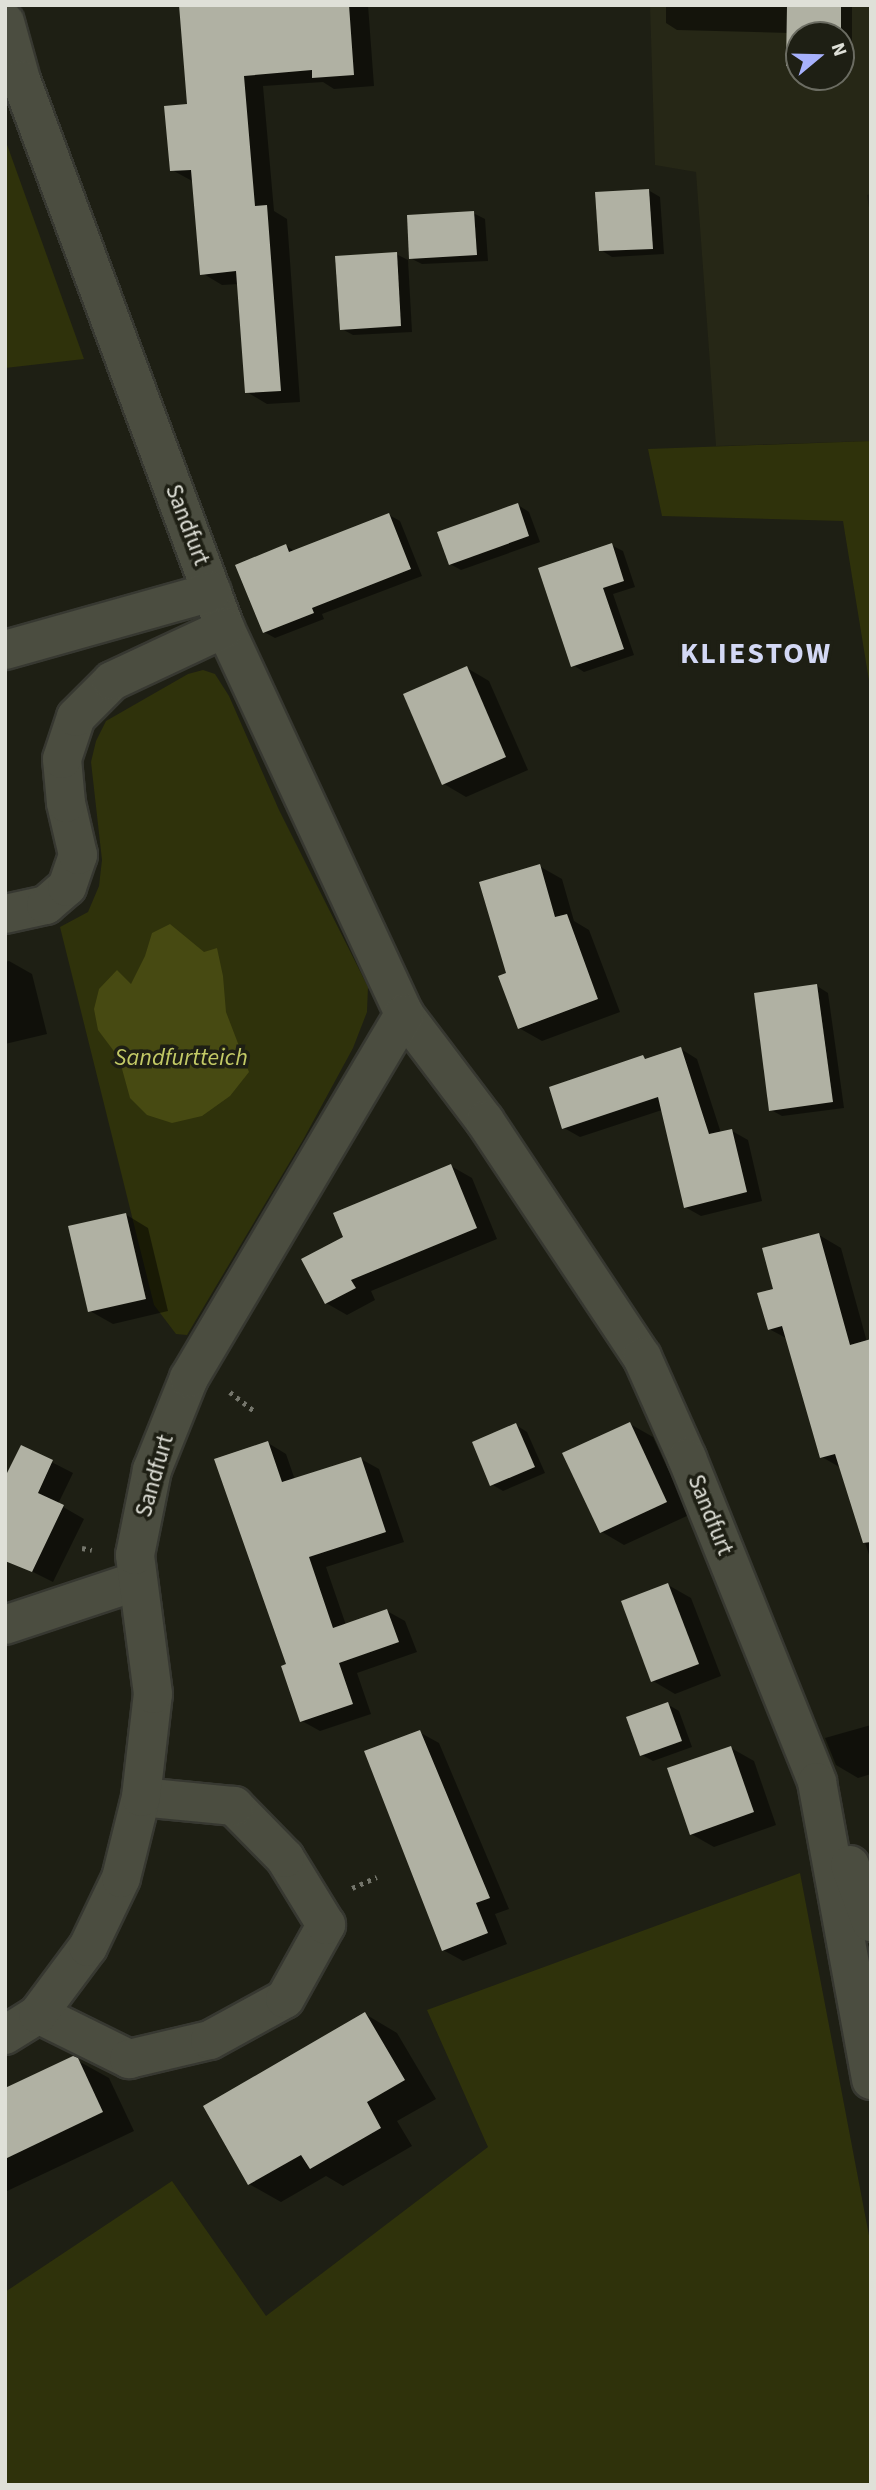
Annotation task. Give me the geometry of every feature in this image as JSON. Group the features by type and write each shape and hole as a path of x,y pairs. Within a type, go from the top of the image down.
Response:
{"street":[{"name":"Sandfurt","path":"5,22 21,80 225,628 404,1014 485,1121 642,1357 687,1458 817,1782 871,2080"},
{"path":"5,650 212,592"},
{"path":"5,914 46,905 67,887 78,855 66,803 62,760 76,717 112,681 225,628"},
{"name":"Sandfurt","path":"38,2014 88,1947 121,1878 141,1797 153,1695 135,1555 152,1470 190,1378 404,1014"},
{"path":"5,1625 137,1580"},
{"path":"817,1782 871,1922"},
{"path":"5,2035 38,2014 129,2059 209,2040 285,1999 326,1925 285,1858 234,1806 141,1797"}],"shaded area":[{"path":"650,5 871,5 871,194 867,195 871,220 871,441 716,446 696,172 655,165"}],"green space":[{"path":"5,139 84,359 5,368"},
{"path":"871,441 871,693 843,521 662,516 648,449"},
{"path":"203,670 215,674 229,696 279,810 368,987 367,1012 353,1048 303,1140 187,1335 176,1334 154,1305 60,927 88,912 99,886 102,860 91,762 96,741 106,721 188,674"},
{"path":"800,1873 871,2246 871,2485 5,2485 5,2292 172,2181 266,2316 488,2147 427,2010"}],"water":[{"name":"Sandfurtteich","path":"170,924 204,952 217,948 226,1012 249,1072 230,1096 202,1116 172,1123 147,1115 130,1098 119,1058 98,1030 94,1009 99,989 117,970 131,984 145,956 152,933"}],"building":[{"path":"179,5 349,5 354,75 312,78 312,70 244,76 255,206 267,205 281,391 245,393 236,271 200,275 191,170 170,171 164,106 187,104"},
{"path":"787,5 841,5 841,21 787,21"},
{"path":"649,189 653,249 599,251 595,192"},
{"path":"474,211 477,255 409,259 407,215"},
{"path":"397,252 401,326 340,330 335,256"},
{"path":"518,503 529,536 449,565 437,532"},
{"path":"389,513 411,569 312,608 314,613 263,633 235,565 286,544 289,552"},
{"path":"612,543 624,581 603,588 624,649 571,667 538,568"},
{"path":"467,666 506,757 442,785 403,694"},
{"path":"540,864 555,917 567,914 598,999 518,1029 498,976 506,973 479,882"},
{"path":"817,984 833,1102 769,1111 754,993"},
{"path":"681,1047 709,1134 732,1129 747,1192 684,1208 658,1097 562,1129 549,1087 643,1055 645,1059"},
{"path":"451,1164 477,1228 351,1280 356,1288 325,1304 301,1259 343,1237 333,1213"},
{"path":"126,1213 146,1299 88,1312 68,1226"},
{"path":"819,1233 850,1345 871,1339 871,1542 863,1543 835,1454 820,1458 782,1326 768,1330 757,1293 773,1289 762,1248"},
{"path":"630,1422 667,1502 600,1533 562,1453"},
{"path":"516,1423 535,1467 490,1486 472,1442"},
{"path":"268,1441 282,1482 361,1457 386,1532 309,1557 333,1628 387,1609 399,1642 339,1663 353,1704 300,1722 281,1666 286,1664 214,1459"},
{"path":"21,1445 53,1460 38,1493 64,1505 32,1572 5,1561 5,1477"},
{"path":"668,1583 699,1664 651,1682 621,1601"},
{"path":"668,1702 682,1741 640,1756 626,1717"},
{"path":"420,1730 490,1898 476,1903 488,1933 442,1951 364,1751"},
{"path":"731,1746 754,1812 690,1835 667,1768"},
{"path":"365,2012 405,2080 367,2102 381,2128 310,2169 301,2155 248,2185 203,2106"},
{"path":"73,2056 78,2058 103,2112 5,2159 5,2088"}],"district":[{"name":"KLIESTOW","path":"756,654"}]}
